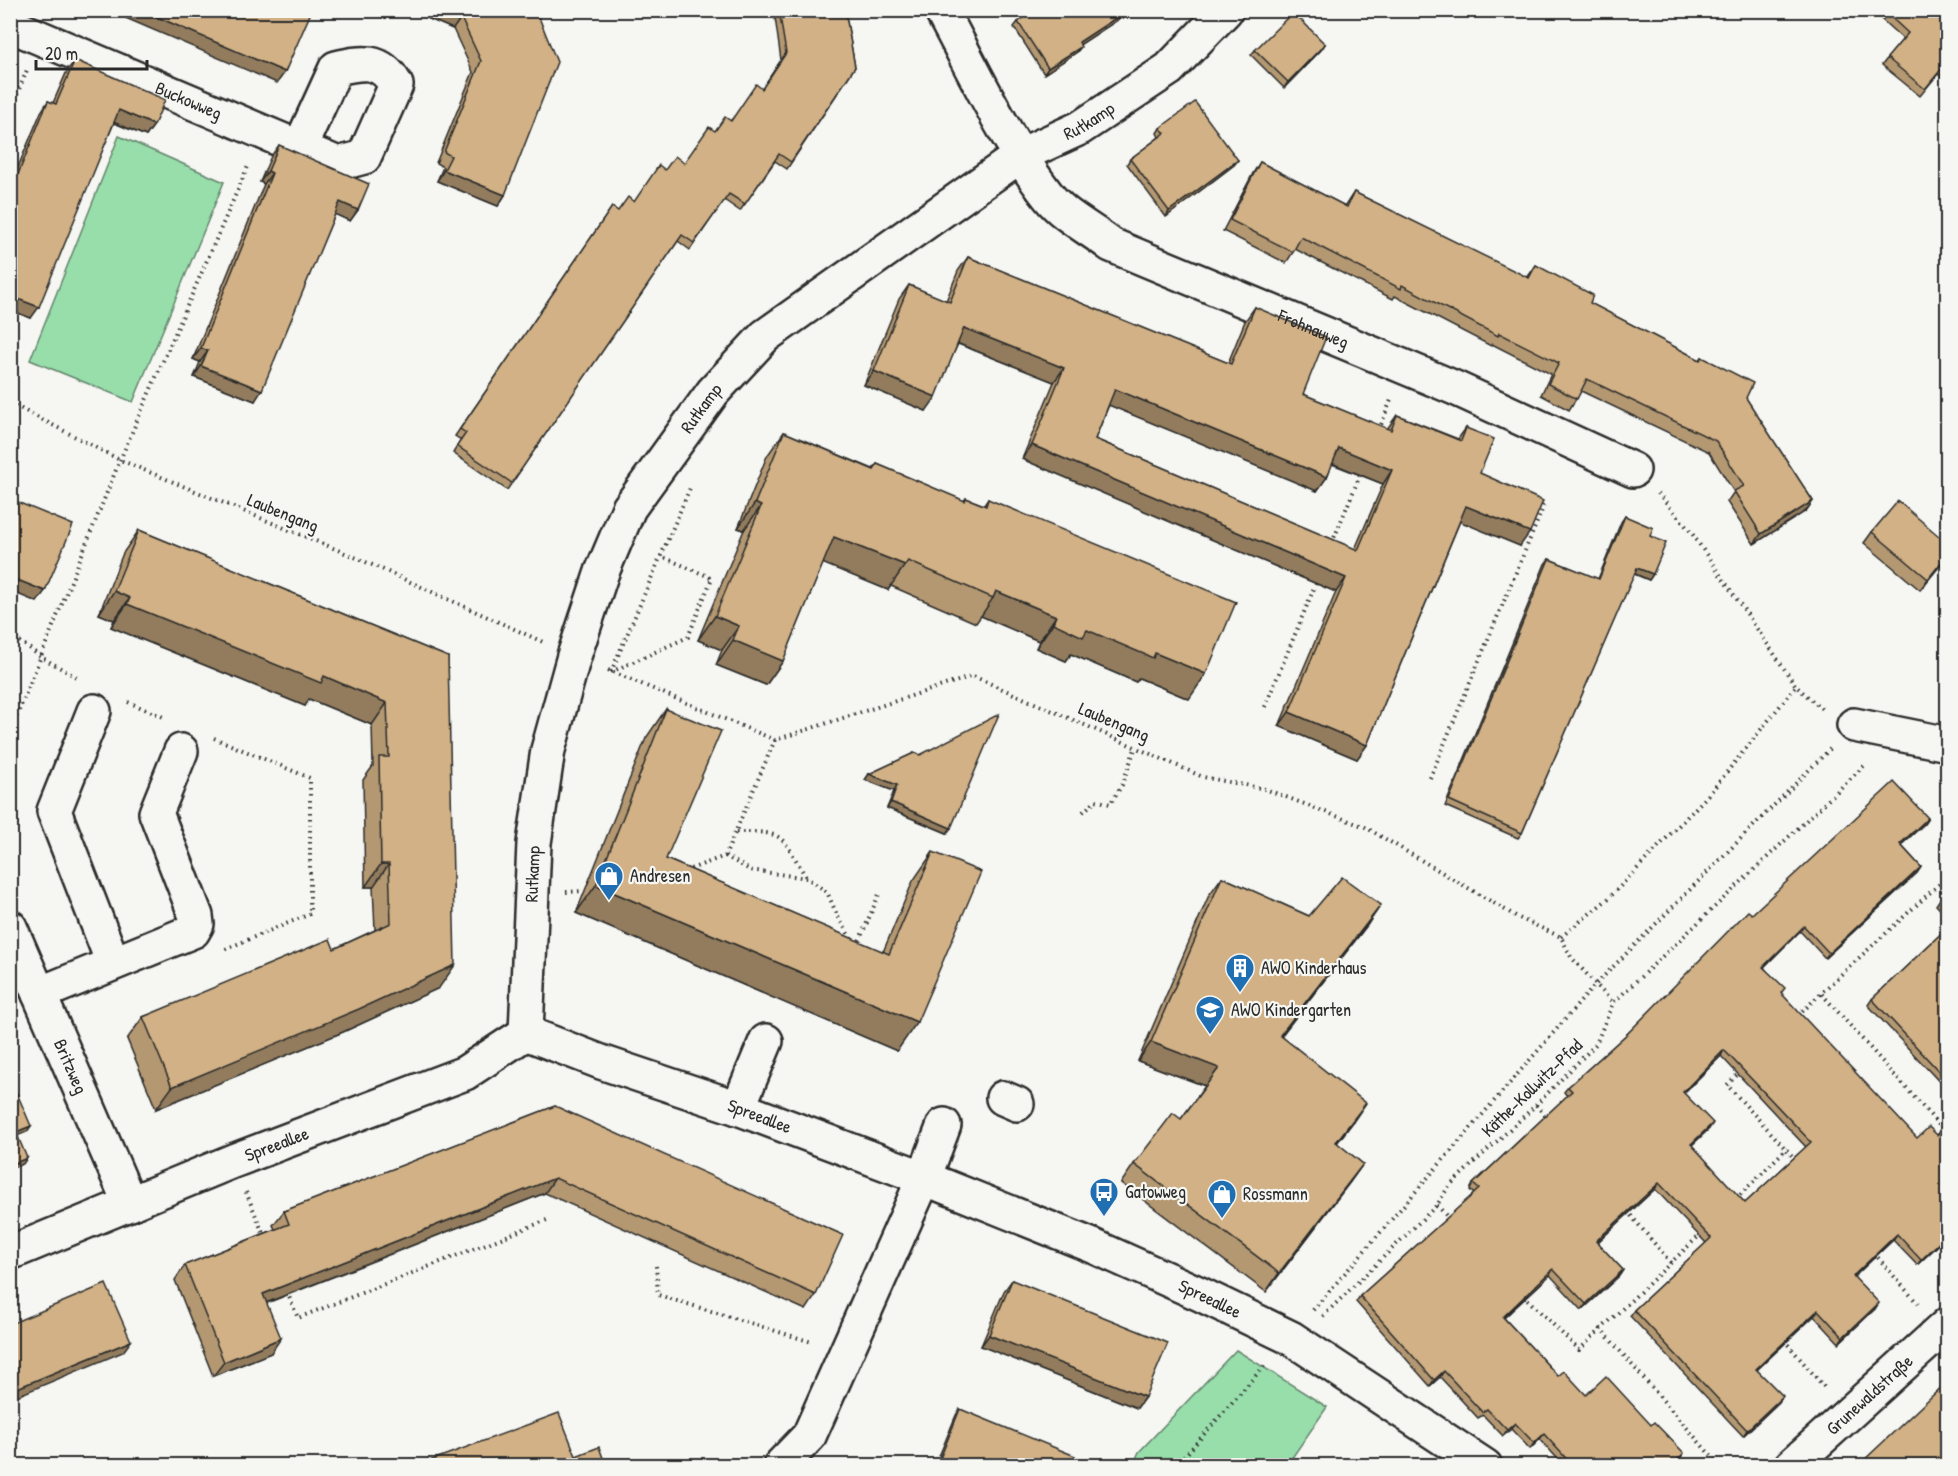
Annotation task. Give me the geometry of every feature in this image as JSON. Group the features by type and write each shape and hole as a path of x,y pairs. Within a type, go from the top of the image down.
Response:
{"street":[{"name":"Frohnauweg","path":"941,10 1021,155 1050,199 1111,245 1405,366 1633,470"},
{"name":"Rutkamp","path":"526,1033 534,843 548,750 574,656 595,593 629,508 713,392 765,336 1021,155 1080,128 1169,69 1226,10"},
{"name":"Buckowweg","path":"10,24 299,149"},
{"path":"94,711 54,811 113,963"},
{"path":"1854,725 1947,744"},
{"path":"39,994 193,931 197,924 156,813 181,751"},
{"name":"Britzweg","path":"10,927 130,1204"},
{"name":"Spreeallee","path":"10,1253 233,1161 465,1073 526,1033 602,1062 738,1108 924,1178 1093,1246 1291,1338 1485,1466"},
{"path":"738,1108 766,1041"},
{"path":"780,1466 809,1436 924,1178 944,1125"},
{"name":"Grunewaldstraße","path":"1791,1466 1944,1328"}],"path":[{"path":"10,111 40,37"},
{"path":"10,733 120,460 262,134"},
{"path":"1378,432 1405,366"},
{"name":"Laubengang","path":"10,403 120,460 357,558 548,645"},
{"path":"1328,553 1364,465"},
{"path":"1312,1312 1316,1303 1594,986 1854,725 1826,712 1796,686 1691,532 1665,499 1633,470"},
{"path":"611,672 692,483"},
{"path":"1430,778 1545,503"},
{"path":"611,672 688,638 712,578 662,556"},
{"path":"1265,707 1319,575"},
{"path":"10,634 40,657"},
{"path":"603,668 775,740 725,856 681,872"},
{"name":"Laubengang","path":"775,740 972,676 1203,777 1265,789 1365,827 1519,918 1561,937"},
{"path":"1613,1003 1594,986 1571,957 1561,937 1609,898 1710,793 1796,686"},
{"name":"Käthe-Kollwitz-Pfad","path":"1318,1319 1326,1314 1437,1206 1449,1186 1536,1106 1596,1044 1613,1003 1898,735"},
{"path":"1083,812 1096,800 1110,804 1122,785 1136,746"},
{"path":"736,832 769,831 783,839 807,878 827,892 856,948"},
{"path":"725,856 750,870 807,878"},
{"path":"1796,1018 1947,876"},
{"path":"856,948 880,892"},
{"path":"847,944 856,948"},
{"path":"1821,993 1947,1135"},
{"path":"1744,1068 1727,1084 1802,1167"},
{"path":"1536,1106 1551,1123"},
{"path":"1729,1206 1786,1148"},
{"path":"233,1161 268,1245"},
{"path":"1437,1206 1459,1229"},
{"path":"1626,1211 1671,1263"},
{"path":"285,1287 298,1318 547,1220"},
{"path":"1521,1293 1579,1350 1704,1230"},
{"path":"1871,1249 1944,1328"},
{"path":"656,1266 658,1295 848,1352"},
{"path":"1600,1328 1720,1466"},
{"path":"1780,1335 1847,1415"},
{"path":"1176,1466 1268,1362"}],"green space":[{"path":"119,136 224,182 133,402 30,360"},
{"path":"1236,1350 1327,1407 1287,1465 1133,1465 1139,1452"}],"building":[{"path":"141,10 312,10 285,72"},
{"path":"442,10 536,10 557,62 505,195 444,170 451,156 444,152 481,61 461,18"},
{"path":"779,10 845,10 855,67 791,162 779,154 745,204 729,194 694,243 682,235 512,483 457,446 466,433 460,429 612,207 618,211 628,197 634,202 659,165 665,170 675,156 684,163 709,127 715,131 725,117 731,121 756,84 762,89 786,53"},
{"path":"1035,10 1128,10 1079,42 1081,47 1048,68 1018,22"},
{"path":"1883,10 1947,10 1947,71 1943,67 1925,89 1887,58 1908,33"},
{"path":"1293,12 1325,44 1288,82 1255,50"},
{"path":"75,60 165,100 154,125 119,110 39,307 10,296 10,194 48,101 56,104"},
{"path":"1195,102 1238,160 1169,211 1130,159 1165,133 1160,128"},
{"path":"279,145 369,184 358,210 340,202 262,390 201,366 208,351 201,348 272,173 268,171"},
{"path":"1260,162 1347,207 1354,192 1529,278 1536,265 1593,295 1590,303 1700,360 1702,357 1753,383 1746,398 1813,501 1761,534 1734,491 1744,486 1716,441 1587,379 1577,399 1548,384 1559,363 1499,333 1498,336 1402,285 1401,289 1301,237 1293,252 1230,220"},
{"path":"968,257 1231,364 1255,307 1326,337 1303,394 1391,430 1397,415 1461,441 1466,428 1494,439 1480,473 1543,501 1530,532 1466,506 1367,745 1289,712 1346,578 1032,445 1064,368 964,328 936,397 874,371 909,285 950,302","holes":["1115,389 1327,477 1339,448 1392,470 1358,550 1095,439"]},
{"path":"784,432 874,470 877,464 965,501 966,498 986,506 988,499 1236,602 1206,674 1155,653 1153,658 1087,630 1083,637 1053,623 1056,616 996,591 993,598 908,561 905,565 834,537 783,661 733,640 739,626 715,616 761,506 755,503"},
{"path":"10,499 73,525 45,591 10,577"},
{"path":"1898,501 1947,543 1947,555 1928,579 1872,532"},
{"path":"1625,516 1653,528 1650,536 1666,543 1653,574 1637,568 1522,833 1449,800 1549,559 1599,579"},
{"path":"139,530 448,657 455,965 359,1009 172,1087 143,1017 330,939 334,949 391,923 389,864 381,864 379,757 389,757 387,703 324,676 321,683 127,604 130,598 114,591"},
{"path":"666,709 721,731 666,859 889,954 933,852 981,872 917,1022 596,885"},
{"path":"999,714 951,828 891,802 897,785 869,774 914,753 920,755"},
{"path":"1894,782 1928,818 1900,844 1921,867 1829,953 1804,926 1763,967 1785,988 1781,993 1917,1138 1929,1127 1937,1135 1947,1124 1947,1235 1921,1260 1897,1234 1853,1276 1879,1303 1843,1337 1818,1310 1756,1369 1783,1396 1747,1430 1634,1310 1711,1238 1659,1183 1596,1241 1623,1270 1586,1304 1553,1269 1503,1317 1558,1376 1564,1371 1586,1395 1606,1376 1651,1425 1654,1422 1684,1453 1671,1466 1573,1466 1544,1434 1534,1443 1515,1423 1507,1430 1487,1409 1482,1412 1444,1371 1434,1380 1360,1296 1479,1189 1473,1184 1572,1091 1568,1087 1628,1033 1748,911 1752,914","holes":["1724,1050 1811,1142 1745,1203 1691,1144 1713,1123 1683,1092"]},
{"path":"1222,877 1309,916 1342,877 1381,905 1280,1035 1366,1103 1336,1142 1363,1164 1279,1273 1134,1164 1173,1113 1181,1119 1219,1068 1151,1042"},
{"path":"1947,892 1947,907 1940,899"},
{"path":"1947,928 1947,1080 1872,999"},
{"path":"10,1077 31,1126 16,1132 27,1158 10,1165"},
{"path":"555,1106 843,1235 816,1295 555,1178 263,1294 281,1338 224,1362 185,1265 289,1224 284,1211"},
{"path":"1012,1280 1168,1343 1145,1397 989,1335"},
{"path":"106,1284 131,1341 10,1391 10,1324"},
{"path":"1947,1382 1947,1466 1866,1466 1862,1462"},
{"path":"960,1409 1075,1456 1070,1466 937,1466"},
{"path":"559,1413 576,1456 599,1447 606,1466 416,1466"}],"place":[{"name":"Andresen","path":"609,902"},
{"name":"AWO Kinderhaus","path":"1240,994"},
{"name":"AWO Kindergarten","path":"1210,1036"},
{"name":"Gatowweg","path":"1104,1218"},
{"name":"Rossmann","path":"1222,1220"}]}
